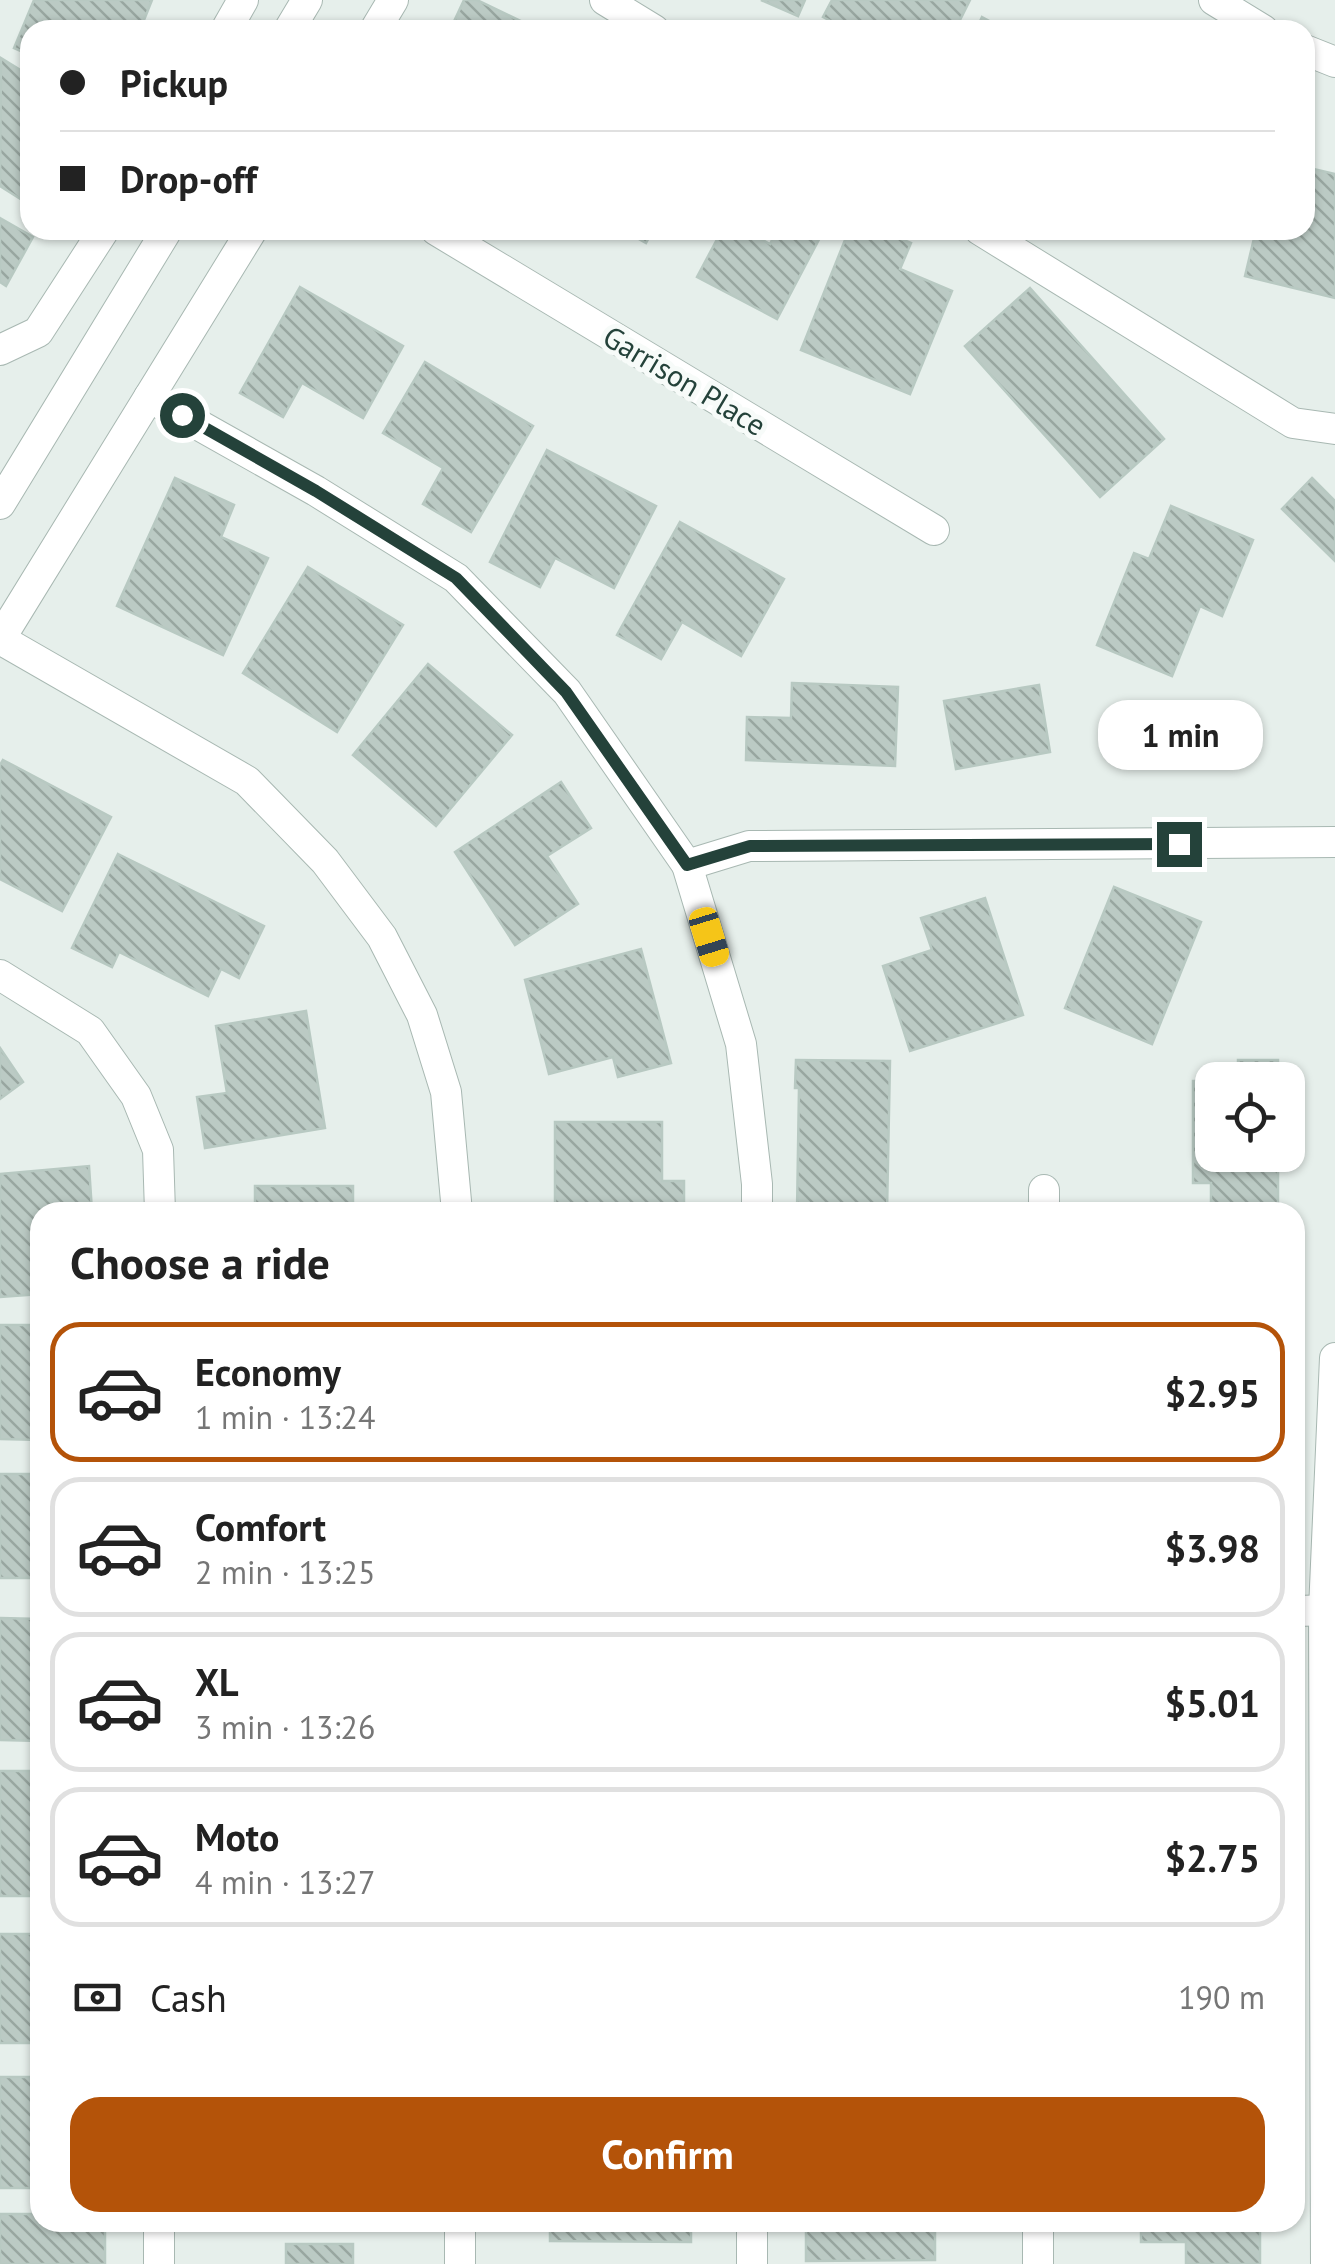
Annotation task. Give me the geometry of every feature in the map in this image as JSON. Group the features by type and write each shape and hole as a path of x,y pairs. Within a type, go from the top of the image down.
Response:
{"street":[{"path":"605,0 638,20"},
{"path":"1214,0 1247,20"},
{"path":"0,350 38,332 98,240"},
{"path":"0,504 161,240"},
{"path":"246,240 0,638 247,780 326,861 382,937 422,1015 446,1092 456,1202"},
{"name":"Garrison Place","path":"453,240 934,530"},
{"path":"996,240 1293,423 1335,429"},
{"path":"149,398 316,491 456,578 566,692 687,865 741,1044 757,1202"},
{"path":"687,865 750,846 1335,842"},
{"path":"0,974 90,1032 136,1096 158,1150 160,1202"},
{"path":"1326,2264 1318,1610 1335,1358"},
{"path":"159,2232 159,2264"},
{"path":"460,2232 460,2264"},
{"path":"752,2232 752,2264"},
{"path":"1038,2232 1038,2264"}],"building":[{"path":"34,0 152,0 144,20 26,20"},
{"path":"464,0 477,0 518,20 455,20"},
{"path":"761,0 805,0 798,16"},
{"path":"832,0 970,0 960,20 823,17"},
{"path":"1,58 20,70 20,199 0,186"},
{"path":"1315,169 1335,174 1335,298 1245,276 1254,240 1315,240"},
{"path":"0,218 20,230 20,240 31,240 6,286 0,282"},
{"path":"717,240 763,240 770,244 772,240 819,240 777,319 697,277"},
{"path":"845,240 911,243 900,269 952,291 910,394 801,350"},
{"path":"300,287 403,346 363,418 302,383 283,417 240,393"},
{"path":"1030,288 1164,439 1100,497 965,346"},
{"path":"425,362 533,426 471,532 423,504 443,468 383,433"},
{"path":"547,450 656,506 614,588 555,558 540,587 490,562"},
{"path":"175,478 234,505 221,537 268,558 223,655 117,606"},
{"path":"1312,478 1335,501 1335,561 1282,509"},
{"path":"1171,506 1253,540 1222,616 1200,606 1172,676 1097,645 1134,553 1149,559"},
{"path":"680,522 784,579 741,656 682,622 661,659 617,635"},
{"path":"308,567 403,625 337,732 243,673"},
{"path":"428,664 512,735 436,826 353,755"},
{"path":"792,683 898,687 895,766 746,760 747,717 791,718"},
{"path":"1039,685 1050,752 956,769 944,701"},
{"path":"3,760 111,817 62,911 0,879"},
{"path":"561,782 591,828 547,856 578,904 515,945 455,852"},
{"path":"118,854 264,926 239,978 221,969 208,996 119,952 112,967 72,948"},
{"path":"1114,887 1201,922 1152,1044 1065,1008"},
{"path":"985,898 1023,1015 910,1051 883,966 932,950 921,918"},
{"path":"641,949 671,1063 618,1077 613,1057 549,1074 525,980"},
{"path":"306,1011 325,1128 205,1148 197,1097 227,1093 216,1026"},
{"path":"0,1048 23,1082 0,1099"},
{"path":"796,1060 890,1061 887,1202 797,1202 799,1088 795,1088"},
{"path":"1238,1060 1278,1060 1278,1062"},
{"path":"1193,1081 1195,1172 1278,1172 1278,1202 1211,1202 1211,1183 1193,1183"},
{"path":"555,1122 662,1122 662,1181 684,1181 684,1202 555,1202"},
{"path":"89,1166 91,1202 30,1202 30,1295 0,1297 0,1174"},
{"path":"255,1186 353,1186 353,1202 255,1202"},
{"path":"0,1325 30,1325 30,1440 0,1439"},
{"path":"0,1474 30,1474 30,1578 0,1578"},
{"path":"0,1618 30,1619 30,1741 0,1740"},
{"path":"0,1771 30,1771 30,1896 0,1896"},
{"path":"0,1934 30,1934 30,2043 0,2043"},
{"path":"0,2077 30,2077 30,2188 0,2188"},
{"path":"0,2214 30,2214 30,2232 105,2232 105,2264 0,2264"},
{"path":"550,2232 691,2232 691,2242 550,2241"},
{"path":"806,2232 935,2232 935,2260 806,2261"},
{"path":"1141,2232 1260,2232 1260,2264 1186,2264 1186,2242 1141,2242"},
{"path":"286,2244 353,2244 353,2264 286,2264"}],"route":[{"path":"182,415 316,491 456,578 566,692 687,865 750,846 1179,844"}]}
